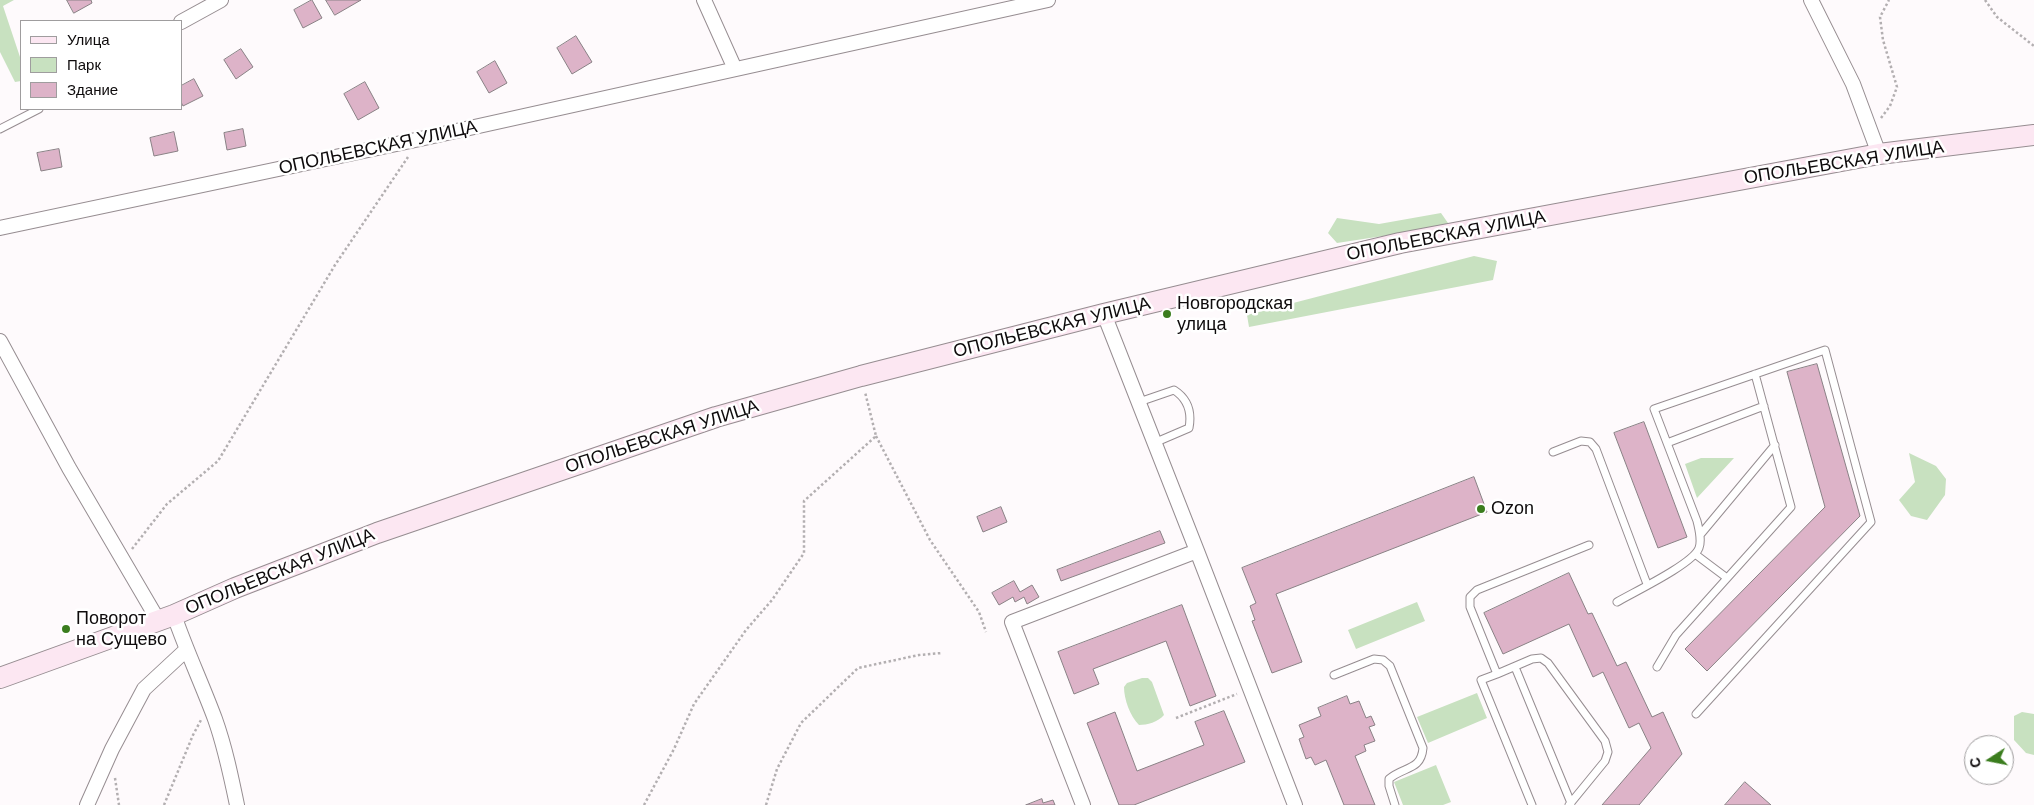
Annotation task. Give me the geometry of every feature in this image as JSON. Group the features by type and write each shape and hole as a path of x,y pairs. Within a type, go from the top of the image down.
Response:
{"street":[{"path":"182,21 221,0"},
{"path":"704,0 735,69"},
{"name":"ОПОЛЬЕВСКАЯ УЛИЦА","path":"0,228 420,139 1048,0"},
{"path":"1811,0 1853,84 1879,154"},
{"name":"ОПОЛЬЕВСКАЯ УЛИЦА","path":"0,678 166,617 377,533 716,417 861,376 1104,314 1400,243 1879,154 2034,135"},
{"path":"1104,314 1295,805"},
{"path":"0,341 69,468 125,564 166,617 186,650 209,706 228,762 237,805"},
{"path":"1083,805 1012,622 1197,551"},
{"path":"87,805 112,749 144,689 186,650"}],"lane":[{"path":"0,129 37,110"},
{"path":"1617,602 1690,560 1700,546 1697,521 1654,409 1825,350 1871,522 1696,714"},
{"path":"1657,667 1676,635 1791,507 1755,374"},
{"path":"1139,402 1174,390 1182,395 1188,406 1191,417 1189,428 1154,443"},
{"path":"1667,443 1764,406"},
{"path":"1553,452 1581,441 1590,442 1596,448 1647,584"},
{"path":"1700,535 1774,445"},
{"path":"1497,674 1470,606 1470,597 1477,590 1589,545"},
{"path":"1696,554 1727,578"},
{"path":"1515,666 1570,804 1605,761 1608,752 1605,741 1548,663 1541,658 1532,659 1515,666 1497,674 1481,680 1532,805"},
{"path":"1334,675 1374,659 1384,660 1390,666 1423,748 1422,758 1418,764 1396,773 1389,779 1389,786 1395,805"}],"path":[{"path":"1871,131 1890,106 1896,87 1883,40 1880,17 1889,0"},
{"path":"1985,0 1997,17 2034,46"},
{"path":"125,564 127,555 167,504 218,461 335,265 420,139"},
{"path":"861,376 876,436 930,540 979,612 986,632"},
{"path":"644,805 674,749 694,704 746,630 772,600 804,553 804,500 876,436"},
{"path":"766,805 777,769 801,724 858,668 919,655 942,653"},
{"path":"1176,718 1250,689"},
{"path":"164,805 193,734 209,706"}],"green space":[{"path":"0,0 14,0 3,6 20,57 20,81 15,82 0,52"},
{"path":"1441,213 1448,223 1436,228 1337,243 1328,233 1337,218 1379,224"},
{"path":"1474,256 1497,261 1493,280 1249,327 1247,315"},
{"path":"1909,453 1936,466 1946,479 1945,495 1927,520 1911,516 1899,500 1915,482"},
{"path":"1701,458 1734,458 1697,498 1685,464"},
{"path":"1417,602 1425,621 1356,649 1348,630"},
{"path":"1148,678 1152,682 1164,715 1152,723 1139,725 1128,707 1124,687 1127,683"},
{"path":"1477,693 1487,718 1428,743 1417,717"},
{"path":"2022,712 2034,714 2034,755 2026,753 2014,740 2014,716"},
{"path":"1436,765 1451,802 1443,805 1403,805 1394,782"}],"building":[{"path":"67,0 91,0 92,3 74,13"},
{"path":"312,0 322,18 303,28 294,10"},
{"path":"326,0 361,0 335,15"},
{"path":"576,36 592,62 572,74 557,48"},
{"path":"241,49 253,67 236,79 224,60"},
{"path":"495,61 507,83 489,93 477,72"},
{"path":"194,79 203,96 183,106 182,85"},
{"path":"365,82 379,108 358,120 344,94"},
{"path":"243,129 246,146 227,150 224,133"},
{"path":"174,132 178,151 154,156 150,138"},
{"path":"59,149 62,167 41,171 37,153"},
{"path":"1817,364 1860,516 1707,671 1685,649 1825,507 1787,372"},
{"path":"1644,422 1687,537 1658,548 1614,433"},
{"path":"1474,477 1487,512 1276,594 1302,662 1272,673 1252,621 1255,620 1250,606 1256,603 1242,568"},
{"path":"1001,507 1007,522 983,532 977,517"},
{"path":"1160,531 1165,543 1061,581 1057,570"},
{"path":"1569,573 1588,614 1592,613 1617,666 1626,662 1652,717 1663,712 1682,754 1639,805 1602,805 1651,748 1639,723 1629,728 1603,672 1593,677 1569,624 1503,654 1484,613"},
{"path":"1014,581 1020,592 1032,585 1039,597 1027,604 1024,597 1015,602 1013,597 999,605 992,593"},
{"path":"1182,605 1216,696 1190,706 1166,641 1093,669 1099,684 1074,694 1058,652"},
{"path":"1347,696 1350,704 1359,701 1366,718 1371,716 1375,725 1369,727 1375,741 1364,745 1366,751 1355,756 1375,805 1344,805 1326,760 1315,765 1311,757 1306,759 1299,739 1304,737 1299,725 1321,716 1318,708"},
{"path":"1224,711 1245,762 1134,805 1119,805 1087,723 1115,712 1137,771 1204,745 1195,722"},
{"path":"1745,782 1771,805 1725,805"},
{"path":"1042,799 1043,803 1053,800 1055,805 1026,805"}],"place":[{"name":"Новгородская улица","path":"1167,314"},
{"name":"Ozon","path":"1481,509"},
{"name":"Поворот на Сущево","path":"66,629"}]}
